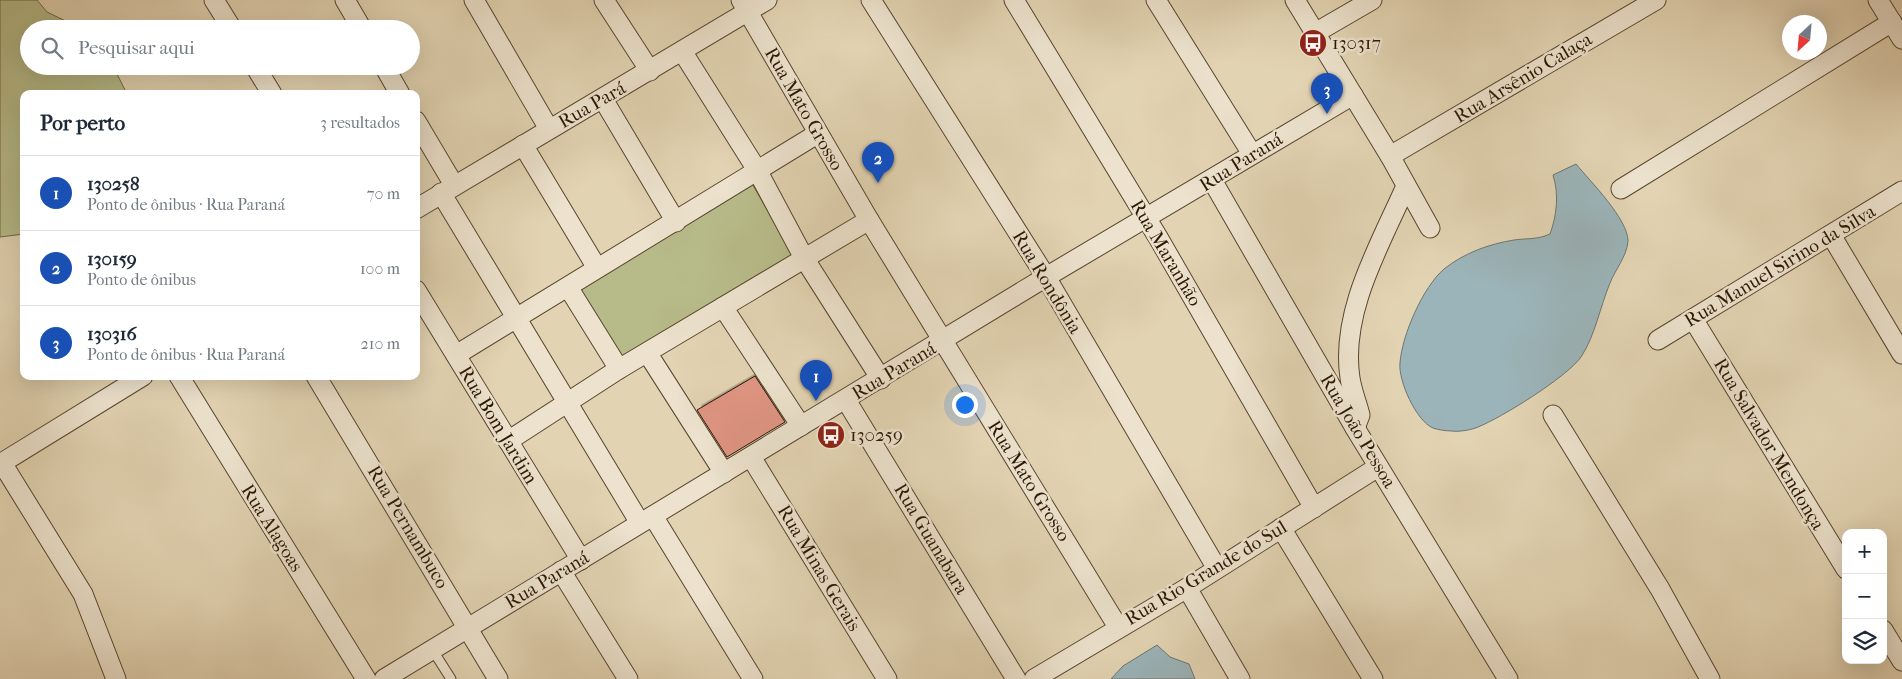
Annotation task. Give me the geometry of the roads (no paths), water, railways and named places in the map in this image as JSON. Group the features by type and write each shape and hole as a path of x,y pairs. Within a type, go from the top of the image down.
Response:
{"street":[{"path":"214,0 226,20"},
{"path":"345,0 357,20"},
{"path":"474,0 549,129"},
{"path":"604,0 650,71"},
{"name":"Rua Pará","path":"420,206 650,71 682,51 745,6 767,0"},
{"name":"Rua Rondônia","path":"871,0 1046,277 1216,567"},
{"name":"Rua Maranhão","path":"1014,0 1146,219 1314,508"},
{"path":"1156,0 1252,154"},
{"path":"1295,0 1390,156 1430,228"},
{"path":"1315,33 1372,0"},
{"name":"Rua Arsênio Calaça","path":"1390,156 1656,0"},
{"path":"1878,0 1902,39"},
{"name":"Rua Mato Grosso","path":"745,6 817,134 1118,627"},
{"path":"1621,189 1892,22"},
{"path":"682,51 757,170 804,258 881,379"},
{"path":"260,75 270,90"},
{"path":"389,75 398,90"},
{"name":"Rua Paraná","path":"384,679 881,379 1046,277 1353,95"},
{"path":"603,99 676,222"},
{"path":"420,130 448,189 516,317 568,404 753,679"},
{"path":"456,355 817,134"},
{"path":"523,145 597,268"},
{"name":"Rua João Pessoa","path":"1212,180 1354,428 1508,679"},
{"path":"1354,428 1360,415 1350,380 1348,359 1355,308 1406,186"},
{"name":"Rua Manuel Sirino da Silva","path":"1658,340 1902,191"},
{"path":"508,441 568,404 619,369 648,354 869,220"},
{"path":"1831,235 1902,354"},
{"path":"568,287 619,369"},
{"name":"Rua Bom Jardim","path":"420,296 581,560"},
{"path":"723,307 801,426"},
{"name":"Rua Salvador Mendonça","path":"1693,319 1842,562"},
{"path":"648,354 724,473"},
{"path":"116,679 84,594 1,464 137,380"},
{"name":"Rua Alagoas","path":"181,380 366,679"},
{"name":"Rua Pernambuco","path":"318,380 498,679"},
{"name":"Rua Guanabara","path":"846,400 1016,679"},
{"path":"1553,415 1660,589 1710,679"},
{"name":"Rua Minas Gerais","path":"751,457 887,679"},
{"name":"Rua Rio Grande do Sul","path":"1034,679 1118,627 1187,588 1216,567 1314,508 1378,466"},
{"path":"1281,528 1373,679"},
{"path":"561,571 628,679"},
{"path":"1187,588 1240,679"},
{"path":"1887,637 1902,661"}],"lane":[{"path":"432,649 451,679"}],"water":[{"path":"1576,164 1615,211 1622,222 1628,241 1625,252 1610,283 1586,349 1573,365 1548,386 1488,422 1475,428 1461,431 1445,431 1433,428 1420,417 1409,399 1400,370 1405,339 1421,299 1444,269 1468,254 1495,244 1550,234 1556,204 1553,175"},
{"path":"1157,645 1170,657 1189,664 1195,679 1111,679 1123,666"}],"place":[{"name":"130317","path":"1313,43"},
{"name":"130316","path":"1327,114"},
{"name":"130159","path":"878,183"},
{"name":"130258","path":"816,401"},
{"name":"130259","path":"831,435"}]}
